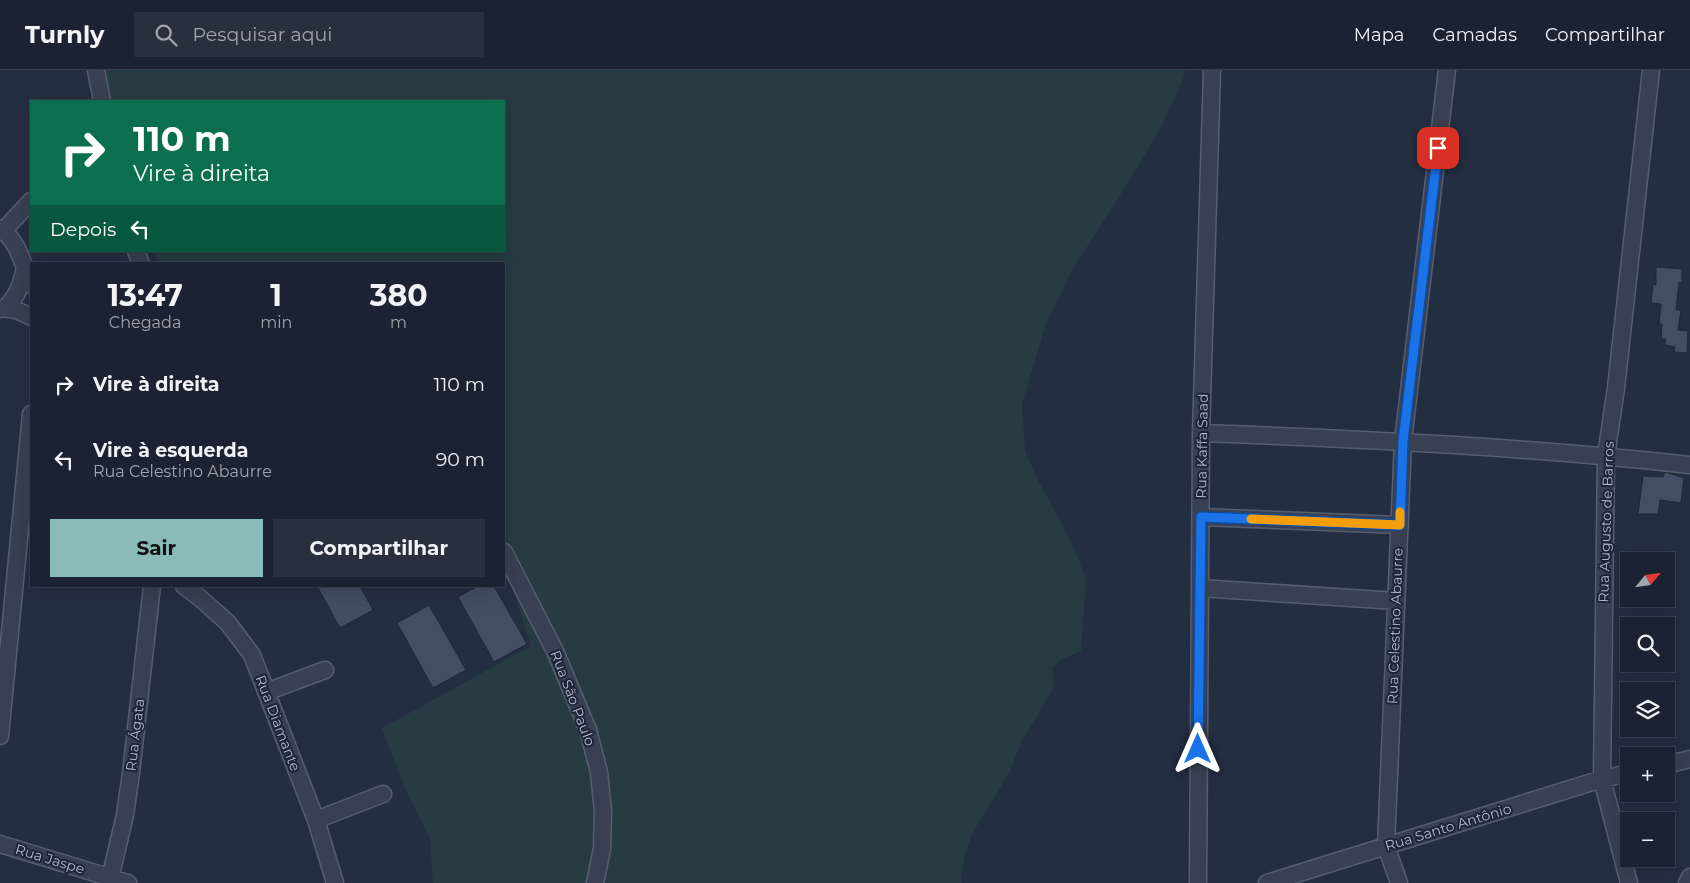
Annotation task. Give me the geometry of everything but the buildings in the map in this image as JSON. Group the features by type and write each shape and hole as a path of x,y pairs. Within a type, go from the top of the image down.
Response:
{"street":[{"path":"96,70 102,100"},
{"name":"Rua Kaffa Saad","path":"1198,883 1201,433 1212,70"},
{"name":"Rua Celestino Abaurre","path":"1399,883 1386,846 1403,441 1447,70"},
{"name":"Rua Augusto de Barros","path":"1629,883 1602,780 1606,456 1616,388 1651,70"},
{"path":"30,202 2,230 19,254 30,282"},
{"path":"2,309 14,300 20,290 25,268"},
{"path":"2,309 21,311 30,316"},
{"path":"0,736 30,424"},
{"path":"1201,433 1403,441 1606,456 1690,465"},
{"path":"1201,517 1400,525"},
{"name":"Rua São Paulo","path":"505,554 555,651 588,730 599,772 603,812 602,849 595,883"},
{"name":"Rua Ágata","path":"110,880 125,815 152,587"},
{"name":"Rua Diamante","path":"185,587 228,623 252,655 316,820 335,883"},
{"path":"1200,588 1396,601"},
{"path":"266,692 325,670"},
{"path":"1675,763 1690,759"},
{"name":"Rua Santo Antônio","path":"1267,883 1620,775"},
{"path":"316,820 383,794"},
{"name":"Rua Jaspe","path":"0,844 110,880 128,883"},
{"path":"1687,883 1690,877"}],"green space":[{"path":"106,70 1185,70 1181,85 1160,129 1130,180 1072,270 1045,327 1022,404 1025,451 1038,480 1074,547 1086,580 1081,651 1062,659 1052,668 1054,687 1023,738 1009,773 972,834 965,854 961,883 433,883 430,838 404,786 382,728 531,646 505,563 505,262 157,262 154,252 505,252 505,100 110,100"}],"slow traffic":[{"path":"1251,519 1400,525 1400,512"}],"route":[{"path":"1198,749 1201,517 1400,525 1403,441 1438,148"}]}
